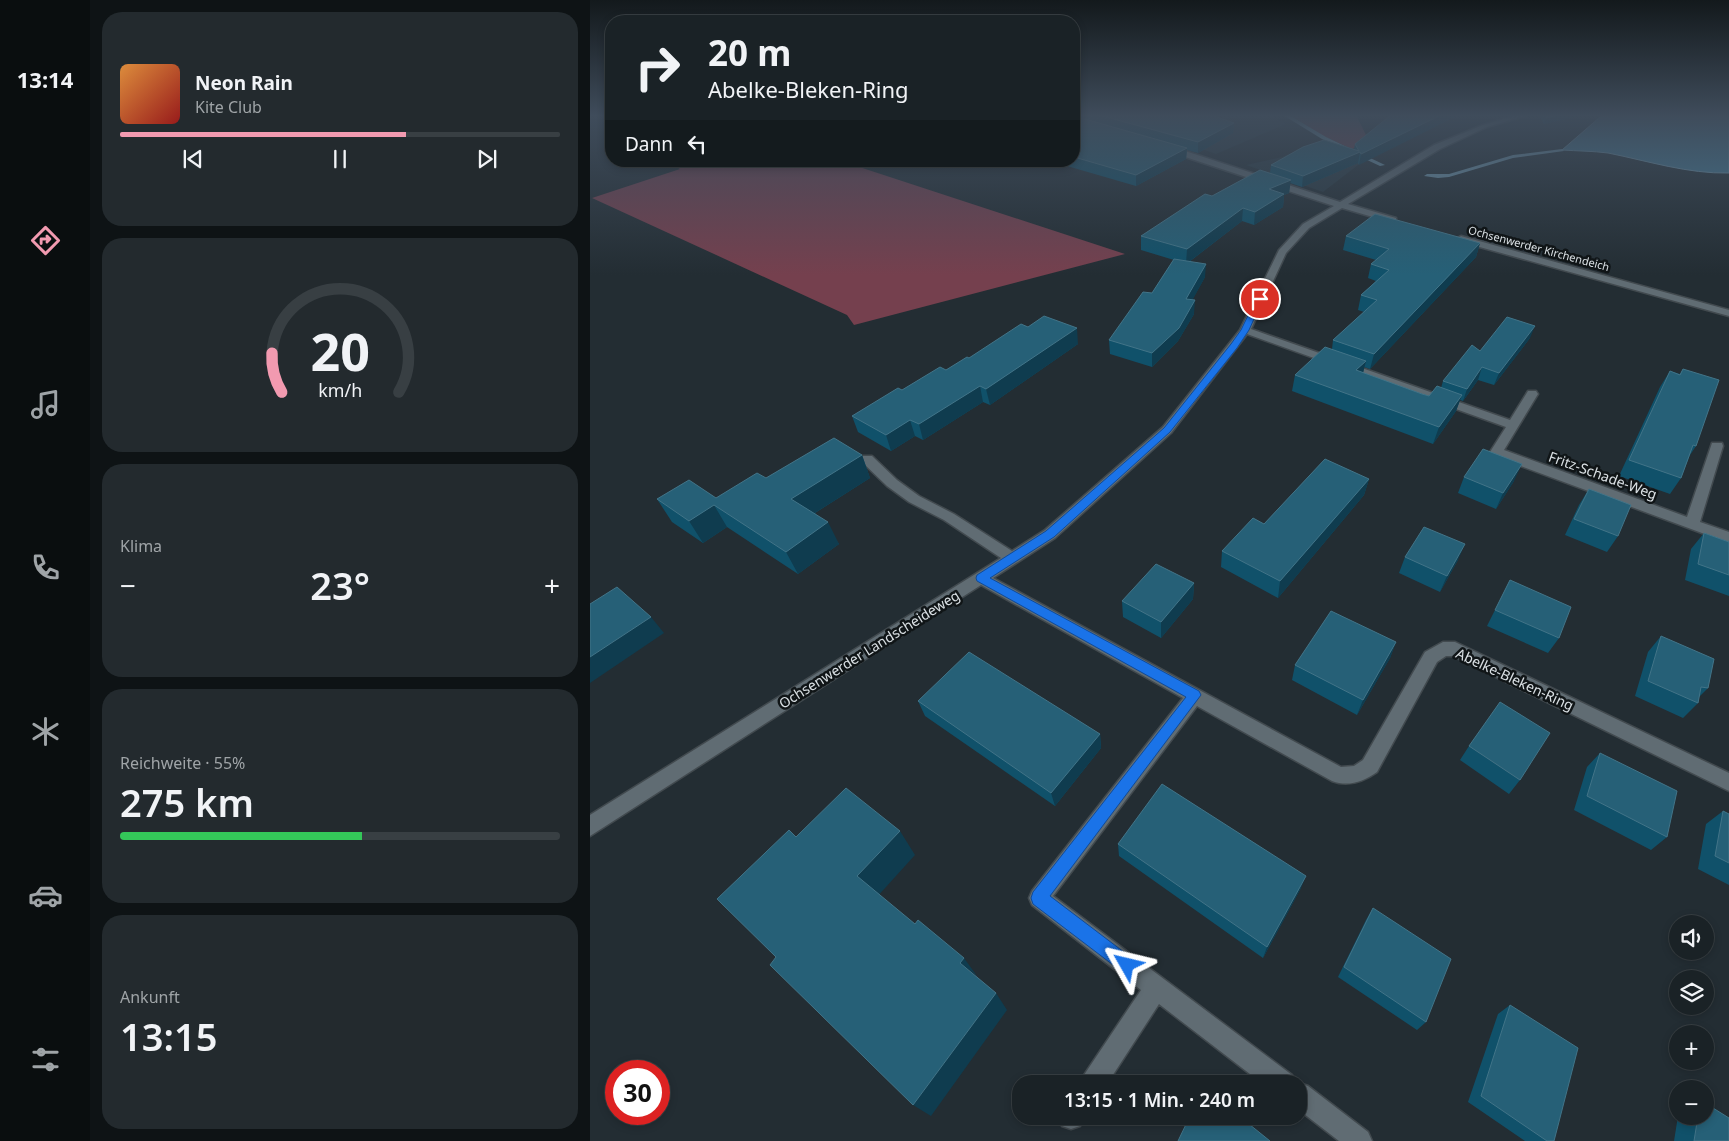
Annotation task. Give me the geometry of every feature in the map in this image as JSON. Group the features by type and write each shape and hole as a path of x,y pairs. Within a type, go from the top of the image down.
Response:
{"street":[{"path":"1230,168 1407,224"},
{"name":"Ochsenwerder Landscheideweg","path":"590,826 1050,534 1167,430 1245,330 1282,252 1306,226 1402,168"},
{"name":"Ochsenwerder Kirchendeich","path":"1453,237 1729,313"},
{"path":"1245,330 1513,424"},
{"name":"Fritz-Schade-Weg","path":"1532,394 1496,452 1729,538"},
{"path":"1692,524 1717,446"},
{"path":"868,459 892,484 914,499 950,517 1012,558"},
{"name":"Abelke-Bleken-Ring","path":"981,578 1339,775 1355,775 1370,766 1431,657 1444,649 1455,649 1729,782"},
{"path":"1195,695 1039,898 1271,1075"},
{"path":"1099,1075 1156,988"},
{"path":"1307,1102 1359,1141"}],"shaded area":[{"path":"679,168 863,168 1125,254 854,325 847,315 592,198 680,169"},
{"path":"1255,168 1354,168 1323,192"}],"water":[{"path":"1679,168 1729,168 1729,173 1714,173"}],"building":[{"path":"1113,168 1149,168 1136,175"},
{"path":"1280,168 1321,168 1303,176"},
{"path":"1260,170 1291,180 1269,189 1284,194 1255,212 1243,208 1187,249 1141,236 1205,194 1212,196"},
{"path":"1375,214 1480,243 1374,354 1333,340 1377,300 1361,295 1389,270 1371,264 1389,249 1346,236"},
{"path":"1174,259 1206,264 1186,299 1195,300 1179,328 1152,353 1109,340 1143,292 1152,293"},
{"path":"1044,316 1077,328 986,389 980,386 919,424 910,420 886,435 852,416 898,388 902,390 940,367 946,370 967,357 969,358 1021,324 1028,327"},
{"path":"1507,317 1535,326 1499,373 1482,367 1467,389 1443,381 1472,345 1480,351"},
{"path":"1325,347 1366,361 1356,370 1422,394 1429,396 1437,386 1462,395 1439,427 1295,375"},
{"path":"1683,369 1719,380 1696,446 1693,445 1681,478 1629,460 1670,371 1680,375"},
{"path":"834,438 862,455 791,499 828,522 786,552 714,505 689,521 657,499 689,480 716,498 757,473 766,478"},
{"path":"1483,449 1522,464 1503,493 1464,477"},
{"path":"1325,459 1369,479 1280,581 1222,551 1253,518 1264,524"},
{"path":"1589,489 1631,505 1618,536 1574,519"},
{"path":"1424,527 1465,544 1447,576 1405,557"},
{"path":"1704,533 1729,542 1729,575 1698,564"},
{"path":"1156,564 1194,583 1161,622 1122,601"},
{"path":"1510,580 1571,607 1559,638 1495,610"},
{"path":"617,587 651,617 590,657 590,604"},
{"path":"1331,611 1396,642 1363,700 1295,665"},
{"path":"1661,636 1714,659 1708,688 1701,687 1698,703 1648,681"},
{"path":"969,652 1100,734 1051,793 918,701"},
{"path":"1500,702 1550,733 1520,780 1469,746"},
{"path":"1600,753 1677,791 1667,837 1587,796"},
{"path":"1162,784 1306,876 1267,947 1118,844"},
{"path":"846,788 900,831 857,876 915,924 918,920 964,958 960,963 996,993 913,1105 770,965 776,957 717,899 789,830 796,837"},
{"path":"1723,811 1729,814 1729,863 1715,856"},
{"path":"1373,908 1451,959 1426,1022 1344,967"},
{"path":"1510,1005 1578,1048 1554,1141 1547,1141 1481,1096"},
{"path":"1714,1109 1729,1118 1729,1141 1694,1141 1697,1125 1714,1125"},
{"path":"1186,1125 1250,1125 1270,1141 1178,1141"}],"waterway":[{"path":"1427,176 1449,176 1476,168"}],"route":[{"path":"1127,965 1039,898 1195,695 981,578 1050,534 1167,430 1234,346 1245,330 1260,299"}]}
